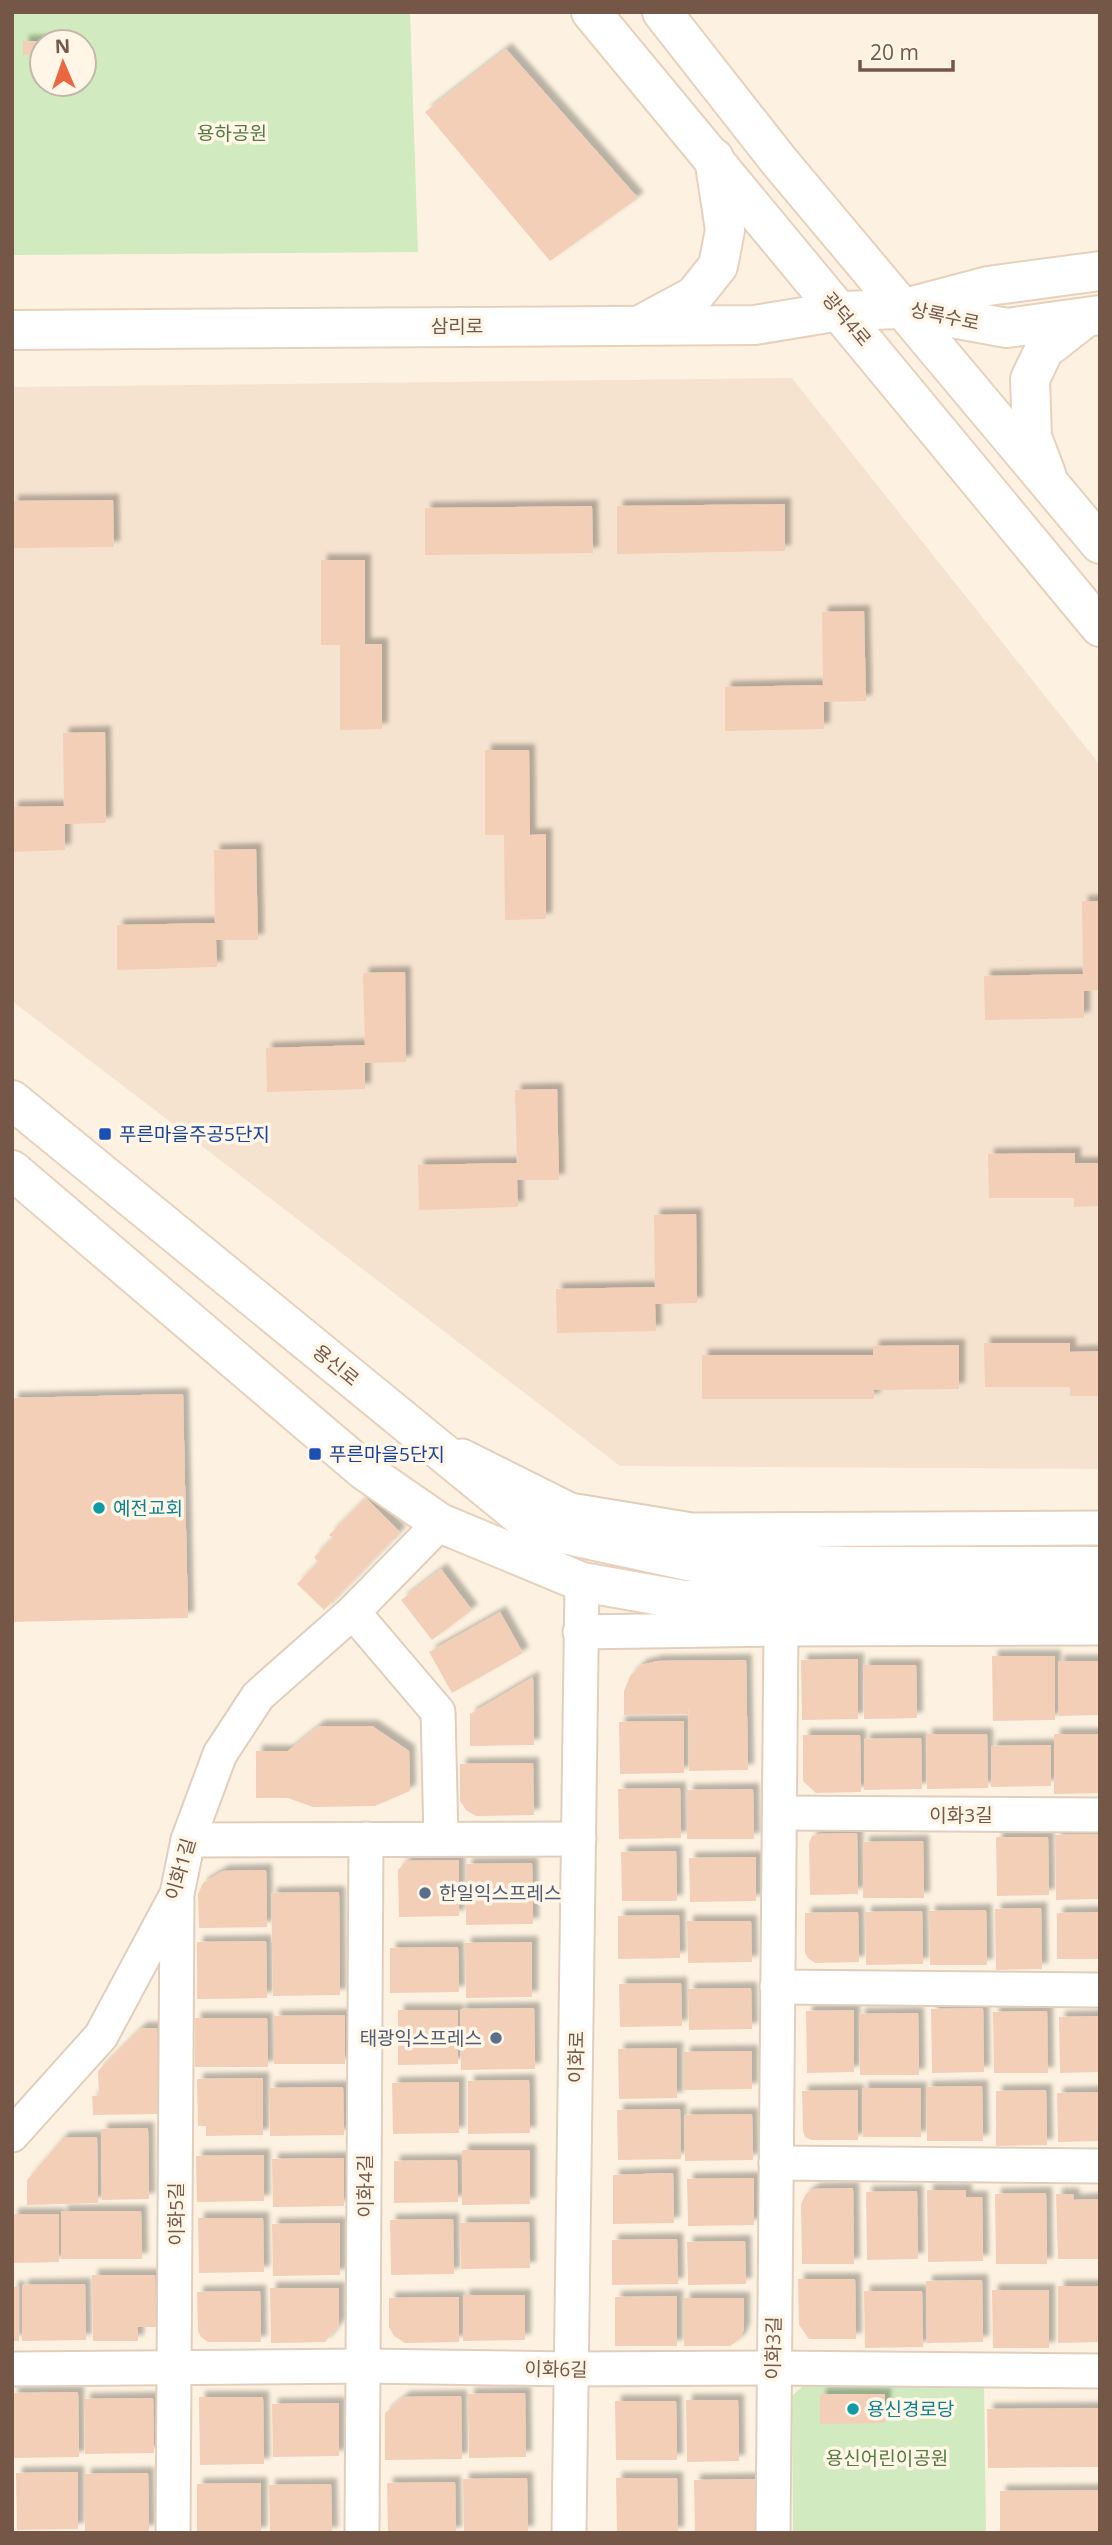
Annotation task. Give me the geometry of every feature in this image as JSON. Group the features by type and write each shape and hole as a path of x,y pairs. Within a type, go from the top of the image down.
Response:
{"main road":[{"name":"광덕4로","path":"591,12 1100,627"},
{"path":"662,12 779,161 1100,544"},
{"path":"640,325 694,296 718,266 725,230 714,158"},
{"name":"상록수로","path":"901,309 988,286 1100,271"},
{"name":"상록수로","path":"901,309 1007,328 1093,316"},
{"name":"삼리로","path":"12,330 755,324 840,311 901,309"},
{"path":"1053,489 1032,436 1030,379 1044,350 1093,316"},
{"name":"용신로","path":"12,1100 535,1528 692,1562 851,1566 1100,1566"},
{"path":"12,1170 365,1471 440,1523 582,1582 684,1600 1100,1600"}],"street":[{"path":"423,1437 570,1510 692,1530 1100,1528"},
{"name":"이화1길","path":"12,2135 101,2036 177,1894 188,1840 220,1754 258,1696 353,1612 440,1523"},
{"name":"이화로","path":"569,2533 582,1582"},
{"path":"353,1612 438,1712 441,1839"},
{"path":"580,1632 1100,1628"},
{"name":"이화3길","path":"773,2533 781,1629"},
{"name":"이화3길","path":"780,1814 1100,1815"},
{"name":"이화4길","path":"362,2533 366,1839"},
{"path":"188,1840 579,1839"},
{"name":"이화5길","path":"173,2533 177,1894"},
{"path":"777,1987 1100,1990"},
{"path":"776,2163 1100,2166"},
{"name":"이화6길","path":"12,2369 364,2366 570,2370 773,2368 1100,2371"}],"shaded area":[{"path":"792,378 1100,765 1100,1469 620,1466 12,1001 12,387"}],"green space":[{"name":"용하공원","path":"12,12 410,12 418,252 12,255"},
{"name":"용신어린이공원","path":"984,2382 986,2533 793,2533 792,2396 804,2385"}],"building":[{"path":"23,41 28,41 28,55 23,55"},
{"path":"506,49 638,198 550,261 425,112"},
{"path":"113,500 114,547 12,548 12,501"},
{"path":"785,504 785,551 617,554 617,506"},
{"path":"592,506 593,553 425,555 425,508"},
{"path":"321,560 365,560 365,644 382,644 382,729 340,730 340,645 321,645"},
{"path":"864,611 866,701 824,702 824,729 725,731 725,687 823,685 822,612"},
{"path":"105,732 106,823 65,824 65,850 12,852 12,807 64,806 63,733"},
{"path":"485,750 529,750 530,835 546,834 546,919 505,920 504,835 485,835"},
{"path":"256,849 258,940 216,940 217,967 117,970 117,925 215,923 214,850"},
{"path":"1082,901 1100,901 1100,990 1084,991 1084,1018 985,1020 984,976 1083,974"},
{"path":"405,972 406,1062 365,1063 365,1089 267,1092 266,1048 365,1045 363,973"},
{"path":"557,1089 559,1180 517,1180 518,1207 419,1210 418,1165 517,1163 515,1090"},
{"path":"1075,1153 1075,1163 1100,1163 1100,1206 1074,1207 1074,1198 989,1198 988,1154"},
{"path":"696,1214 697,1303 655,1304 656,1331 557,1333 556,1289 655,1287 654,1215"},
{"path":"984,1343 1070,1343 1070,1352 1100,1351 1100,1396 1070,1396 1070,1387 985,1387"},
{"path":"959,1345 959,1389 874,1390 874,1399 702,1399 702,1355 873,1355 873,1346"},
{"name":"예전교회","path":"183,1394 188,1618 12,1622 12,1398"},
{"path":"366,1498 400,1532 324,1610 297,1584 318,1562 314,1557 333,1538 329,1535"},
{"path":"441,1569 472,1610 432,1640 401,1600"},
{"path":"500,1612 523,1653 452,1693 429,1652"},
{"path":"992,1656 1055,1656 1055,1720 993,1721"},
{"path":"858,1659 858,1719 802,1720 801,1660"},
{"path":"746,1660 748,1770 689,1771 688,1694 688,1714 624,1715 624,1691 630,1676 641,1665 657,1661"},
{"path":"1058,1661 1100,1661 1100,1715 1059,1716"},
{"path":"863,1665 916,1665 917,1718 864,1719"},
{"path":"533,1677 534,1745 470,1746 470,1714"},
{"path":"684,1721 684,1773 620,1774 619,1722"},
{"path":"319,1726 372,1726 409,1751 410,1791 375,1806 313,1807 288,1798 256,1798 256,1751 288,1751"},
{"path":"926,1734 987,1734 988,1788 927,1789"},
{"path":"1054,1734 1100,1734 1100,1793 1054,1794"},
{"path":"803,1735 860,1735 861,1792 816,1793 803,1781"},
{"path":"921,1738 922,1789 864,1790 864,1739"},
{"path":"1051,1745 1051,1786 991,1787 991,1746"},
{"path":"533,1763 534,1815 476,1816 466,1810 460,1801 460,1764"},
{"path":"680,1788 681,1838 619,1839 618,1789"},
{"path":"753,1789 754,1839 687,1839 687,1790"},
{"path":"857,1833 858,1894 810,1895 809,1843 812,1836"},
{"path":"1100,1834 1100,1899 1056,1900 1055,1835"},
{"path":"996,1837 1048,1837 1049,1895 997,1896"},
{"path":"923,1841 924,1898 863,1898 863,1842"},
{"path":"676,1851 677,1901 622,1901 621,1852"},
{"path":"756,1857 756,1901 690,1902 689,1858"},
{"path":"459,1860 459,1916 399,1917 398,1870 406,1861"},
{"path":"532,1863 533,1924 466,1925 466,1864"},
{"path":"266,1870 267,1927 199,1928 198,1894 203,1883 223,1871"},
{"path":"339,1892 340,1995 273,1996 271,1893"},
{"path":"1041,1908 1042,1969 996,1970 995,1909"},
{"path":"986,1910 987,1965 930,1965 929,1911"},
{"path":"922,1911 923,1964 866,1965 865,1912"},
{"path":"858,1912 859,1962 815,1963 808,1958 805,1953 805,1913"},
{"path":"1100,1912 1100,1959 1057,1959 1057,1913"},
{"path":"679,1915 680,1958 618,1959 618,1916"},
{"path":"687,1921 751,1921 752,1962 688,1963"},
{"path":"266,1941 267,1998 197,1999 197,1942"},
{"path":"532,1942 532,1997 466,1998 465,1943"},
{"path":"458,1947 459,1992 390,1993 390,1948"},
{"path":"681,1983 682,2026 620,2027 619,1984"},
{"path":"751,1988 752,2029 689,2030 688,1989"},
{"path":"534,2008 535,2069 461,2070 460,2009"},
{"path":"983,2008 984,2072 932,2073 931,2009"},
{"path":"398,2010 458,2010 458,2064 398,2065"},
{"path":"854,2010 854,2072 807,2073 806,2011"},
{"path":"1047,2011 1048,2073 994,2073 993,2012"},
{"path":"918,2013 919,2075 860,2075 859,2014"},
{"path":"345,2015 345,2064 274,2064 274,2016"},
{"path":"1100,2016 1100,2072 1060,2073 1059,2017"},
{"path":"195,2018 267,2018 268,2067 195,2067"},
{"path":"141,2028 157,2028 158,2114 93,2115 92,2096 99,2096 98,2071"},
{"path":"677,2048 677,2098 619,2099 618,2049"},
{"path":"752,2051 752,2089 684,2090 684,2052"},
{"path":"263,2078 263,2135 206,2136 206,2126 198,2126 197,2079"},
{"path":"529,2080 530,2133 468,2134 468,2081"},
{"path":"459,2082 459,2133 393,2134 392,2083"},
{"path":"982,2086 983,2141 927,2141 926,2087"},
{"path":"343,2087 344,2135 270,2136 269,2088"},
{"path":"862,2088 921,2088 921,2137 863,2137"},
{"path":"858,2090 858,2140 811,2140 805,2137 802,2091"},
{"path":"1046,2090 1047,2145 996,2146 996,2091"},
{"path":"1100,2092 1100,2141 1058,2142 1057,2093"},
{"path":"680,2109 681,2159 618,2160 617,2110"},
{"path":"752,2114 753,2160 685,2161 684,2115"},
{"path":"148,2128 149,2199 102,2200 101,2129"},
{"path":"97,2137 98,2203 27,2205 27,2180 63,2138"},
{"path":"462,2150 530,2150 530,2204 462,2205"},
{"path":"264,2155 264,2201 197,2202 196,2156"},
{"path":"344,2158 344,2206 273,2207 272,2159"},
{"path":"457,2160 458,2202 394,2203 394,2161"},
{"path":"673,2173 674,2223 613,2224 613,2175"},
{"path":"754,2178 754,2225 688,2226 687,2179"},
{"path":"853,2188 854,2264 802,2264 801,2204 806,2194 814,2189"},
{"path":"927,2190 966,2190 966,2197 982,2197 983,2261 928,2262"},
{"path":"917,2191 918,2259 867,2260 866,2192"},
{"path":"1046,2193 1047,2264 996,2264 995,2194"},
{"path":"1056,2194 1073,2194 1074,2200 1098,2199 1098,2259 1058,2259"},
{"path":"61,2211 141,2211 142,2259 61,2259"},
{"path":"12,2214 59,2214 59,2262 12,2263"},
{"path":"198,2218 263,2218 264,2272 199,2273"},
{"path":"453,2219 454,2274 391,2275 390,2220"},
{"path":"529,2222 530,2268 461,2269 460,2223"},
{"path":"340,2223 340,2275 273,2276 272,2224"},
{"path":"677,2239 678,2284 612,2285 612,2240"},
{"path":"745,2241 746,2284 688,2285 687,2242"},
{"path":"92,2275 155,2275 156,2327 138,2327 138,2341 93,2341"},
{"path":"798,2279 855,2279 856,2339 809,2339 799,2325"},
{"path":"982,2280 983,2342 927,2343 926,2281"},
{"path":"85,2284 86,2340 22,2341 22,2285"},
{"path":"1058,2286 1100,2286 1100,2342 1058,2343"},
{"path":"12,2287 19,2287 19,2341 12,2341"},
{"path":"270,2288 339,2288 339,2325 325,2342 271,2343"},
{"path":"992,2290 1049,2290 1049,2348 993,2348"},
{"path":"260,2291 261,2342 208,2342 201,2337 198,2331 197,2292"},
{"path":"864,2291 922,2291 923,2347 865,2348"},
{"path":"463,2295 525,2295 525,2340 463,2341"},
{"path":"677,2296 677,2346 615,2346 615,2297"},
{"path":"459,2297 459,2342 405,2343 394,2336 389,2327 389,2298"},
{"path":"684,2298 744,2298 744,2329 740,2339 730,2346 684,2346"},
{"path":"78,2392 79,2457 12,2458 12,2393"},
{"path":"525,2393 526,2457 469,2458 468,2394"},
{"name":"용신경로당","path":"820,2394 885,2394 885,2423 820,2424"},
{"path":"461,2396 462,2459 385,2460 385,2413 404,2397"},
{"path":"199,2397 263,2397 264,2464 200,2465"},
{"path":"153,2398 154,2453 85,2454 84,2399"},
{"path":"686,2400 738,2400 739,2461 687,2462"},
{"path":"615,2401 676,2401 677,2460 616,2460"},
{"path":"339,2403 339,2456 273,2457 272,2404"},
{"path":"1100,2408 1100,2467 988,2468 987,2409"},
{"path":"78,2472 78,2529 17,2530 16,2473"},
{"path":"148,2473 149,2531 85,2532 85,2474"},
{"path":"527,2478 528,2532 464,2533 463,2479"},
{"path":"616,2478 677,2478 678,2533 617,2533"},
{"path":"759,2479 760,2533 695,2533 694,2480"},
{"path":"455,2482 456,2533 388,2533 387,2483"},
{"path":"261,2483 261,2533 197,2533 197,2484"},
{"path":"331,2484 332,2533 270,2533 269,2485"},
{"path":"1100,2490 1100,2533 1000,2533 1000,2491"}],"place":[{"name":"푸른마을주공5단지","path":"105,1134"},
{"name":"푸른마을5단지","path":"315,1454"},
{"name":"예전교회","path":"99,1508"},
{"name":"한일익스프레스","path":"425,1893"},
{"name":"태광익스프레스","path":"496,2038"},
{"name":"용신경로당","path":"853,2409"}]}
